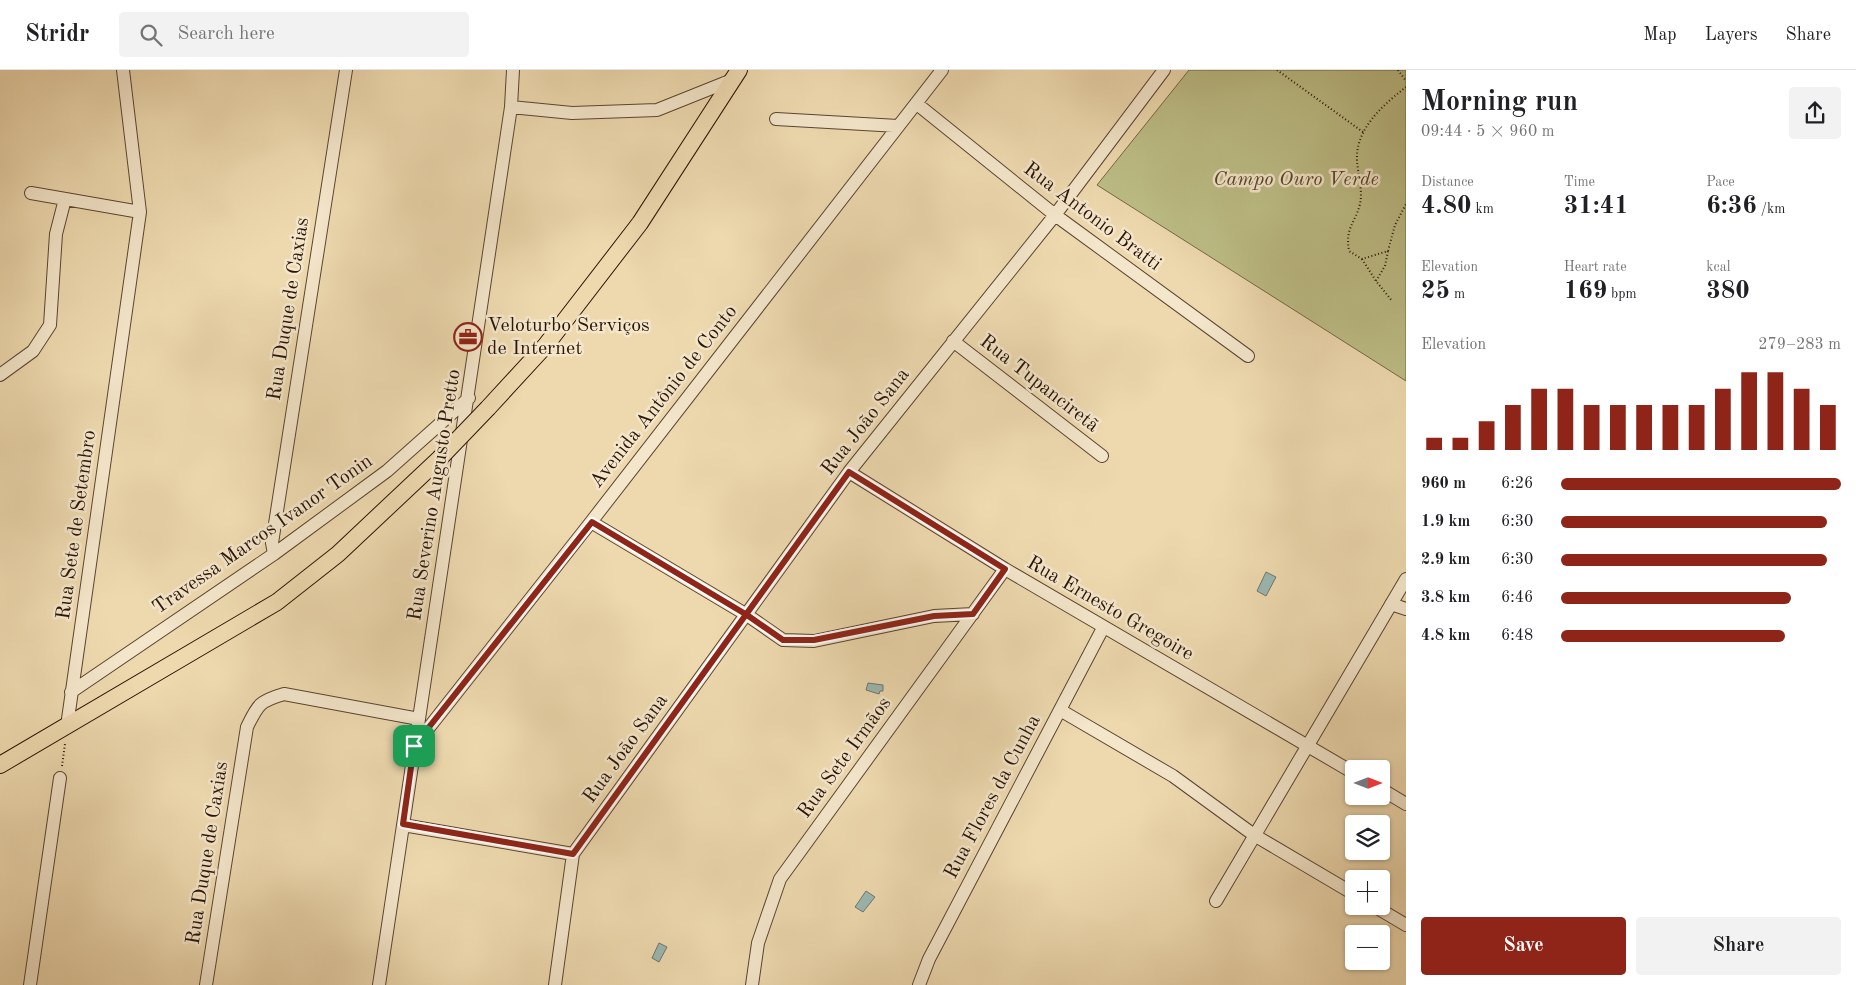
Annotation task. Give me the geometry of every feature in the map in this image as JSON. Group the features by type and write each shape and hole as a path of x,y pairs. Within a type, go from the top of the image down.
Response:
{"main road":[{"path":"0,766 277,602 338,554 440,458 546,346 640,223 735,75"}],"street":[{"name":"Rua Sete de Setembro","path":"67,726 140,212 123,70"},
{"name":"Rua Duque de Caxias","path":"274,554 272,543 346,70"},
{"name":"Rua Severino Augusto Pretto","path":"379,985 512,107 513,70"},
{"name":"Avenida Antônio de Conto","path":"414,746 592,522 942,70"},
{"name":"Rua João Sana","path":"573,854 849,472 1055,215 1164,70"},
{"path":"512,107 572,113 656,110 735,75"},
{"name":"Rua Antonio Bratti","path":"917,104 1055,215 1248,356"},
{"path":"776,119 898,126"},
{"path":"31,193 140,212"},
{"path":"0,375 33,351 50,325 56,234 66,199"},
{"name":"Rua Tupanciretã","path":"953,341 1102,456"},
{"name":"Travessa Marcos Ivanor Tonin","path":"71,692 274,554 388,471 469,398"},
{"name":"Rua Ernesto Gregoire","path":"849,472 1103,628 1345,768"},
{"path":"592,522 747,615 783,640 814,640 934,616 973,614"},
{"name":"Rua Sete Irmãos","path":"752,985 758,943 780,879 1005,569"},
{"path":"1216,901 1406,579"},
{"path":"1391,604 1406,608"},
{"name":"Rua Flores da Cunha","path":"919,985 929,959 1103,628"},
{"name":"Rua Duque de Caxias","path":"206,985 247,726 254,712 264,700 284,694 419,719"},
{"path":"1060,710 1173,776 1254,835 1345,889"},
{"path":"30,985 60,778"},
{"path":"1390,794 1406,804"},
{"path":"403,824 573,854 554,985"},
{"path":"1389,915 1406,925"}],"path":[{"path":"1277,70 1363,132"},
{"path":"1398,70 1406,81"},
{"path":"1392,300 1376,282 1362,259 1349,251 1346,236 1361,202 1357,158 1363,132 1382,106 1406,87"},
{"path":"1376,282 1385,266 1395,225 1406,204"},
{"path":"1362,259 1388,251"},
{"path":"60,778 67,726"}],"green space":[{"name":"Campo Ouro Verde","path":"1189,70 1406,70 1406,381 1097,185"}],"water":[{"path":"1266,572 1276,577 1266,596 1257,591"},
{"path":"868,683 883,685 883,691 880,691 879,694 866,690"},
{"path":"866,891 875,897 863,912 855,907"},
{"path":"659,943 667,947 659,962 652,958"}],"place":[{"name":"Veloturbo Serviços de Internet","path":"468,337"}],"route":[{"path":"414,746 403,824 573,854 747,615 849,472 1005,569 973,614 934,616 814,640 783,640 747,615 592,522 414,746"}]}
